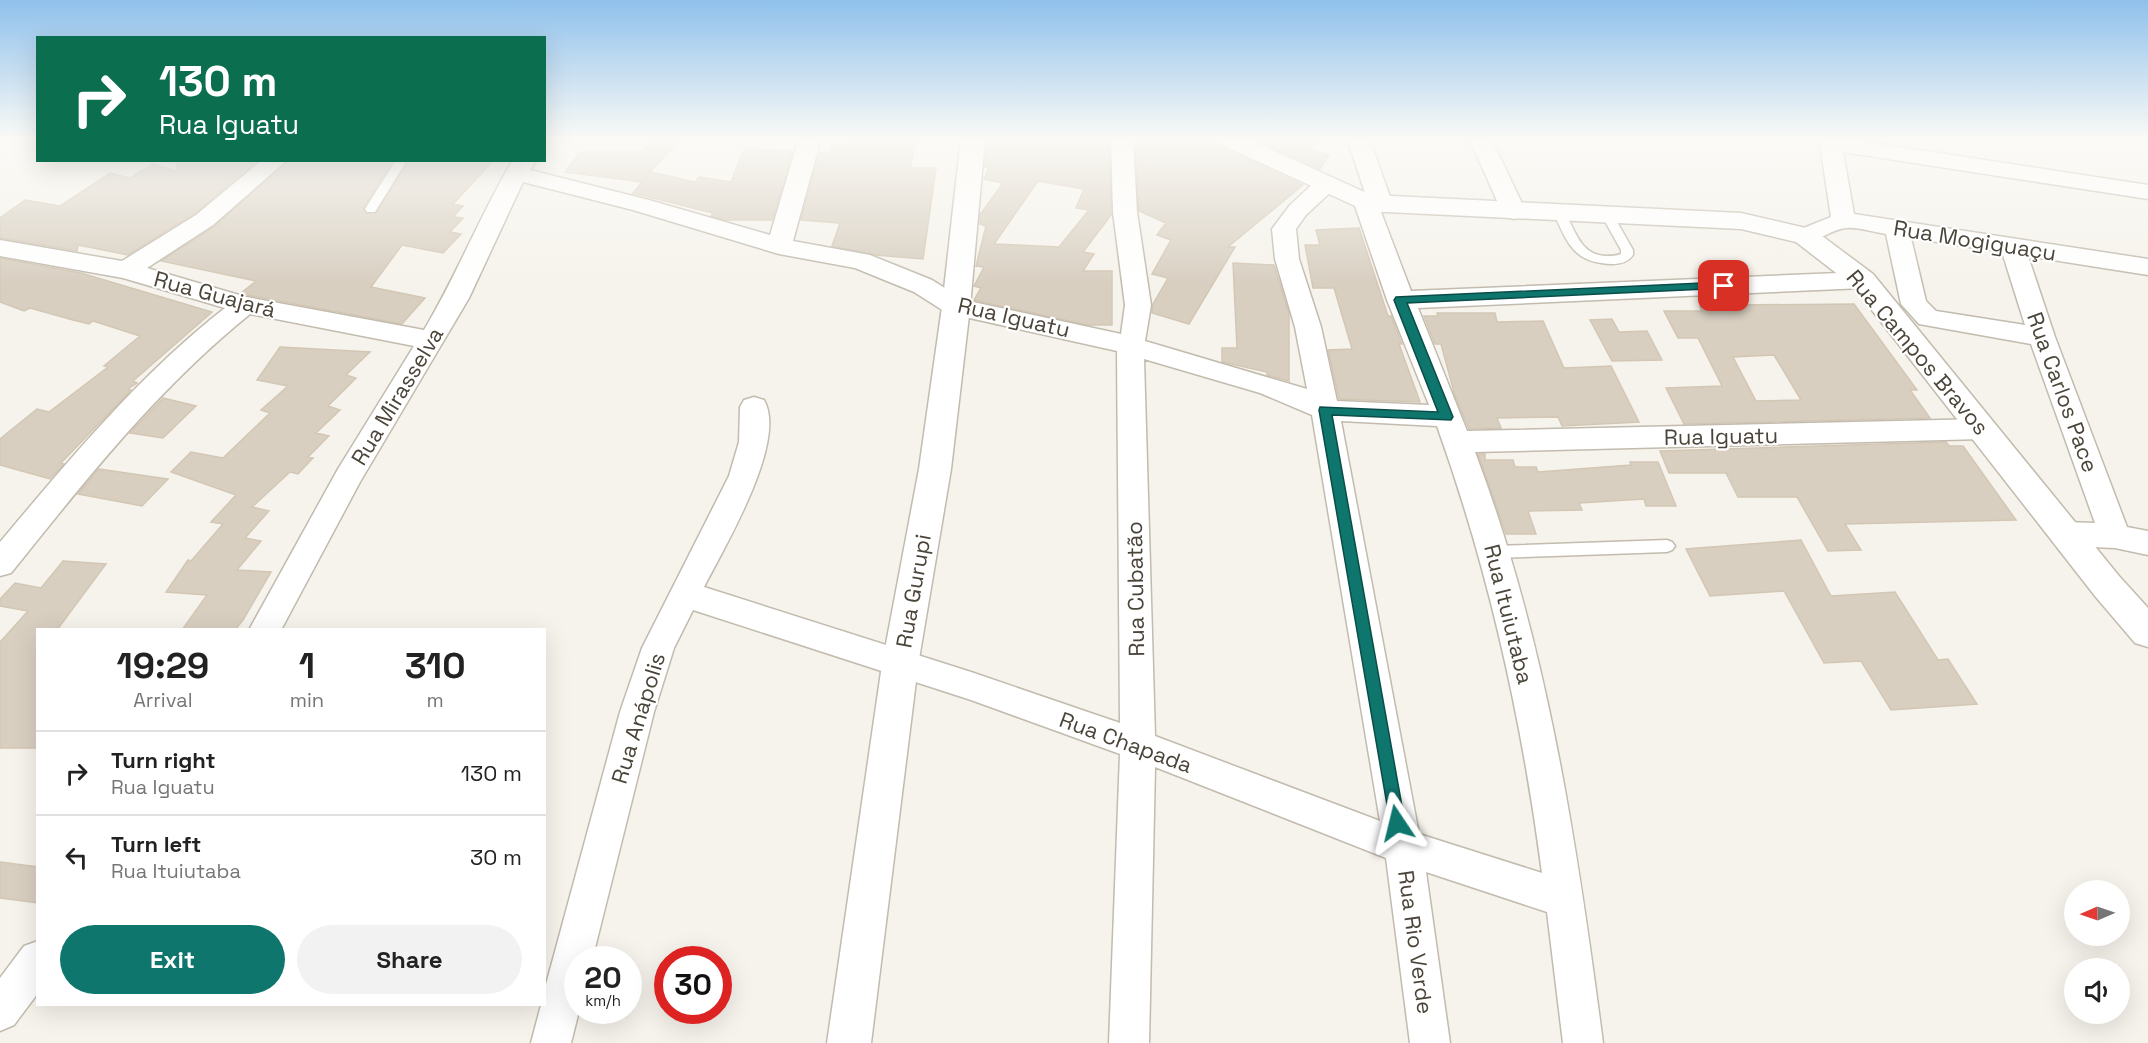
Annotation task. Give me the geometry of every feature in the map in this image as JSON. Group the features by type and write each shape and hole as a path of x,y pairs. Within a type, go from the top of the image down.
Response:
{"street":[{"path":"125,270 158,253 206,220 245,187"},
{"name":"Rua Mirasselva","path":"265,628 348,477 469,274 509,187"},
{"name":"Rua Iguatu","path":"585,187 779,246 861,261 923,286 956,307 1075,331 1130,346 1270,386 1293,394 1325,410 1453,429 1983,429"},
{"path":"779,246 796,187"},
{"name":"Rua Gurupi","path":"849,1043 900,665 934,469 956,307 969,187"},
{"name":"Rua Cubatão","path":"1125,187 1128,234 1138,305 1137,332 1130,346 1138,745 1129,1043"},
{"name":"Rua Rio Verde","path":"1324,187 1298,210 1284,229 1287,259 1308,327 1325,410 1411,893 1430,1043"},
{"name":"Rua Campos Bravos","path":"1330,187 1373,204 1742,221 1805,236 1863,280 2107,586 2148,632"},
{"name":"Rua Ituiutaba","path":"1369,187 1400,300 1453,429 1494,552 1514,629 1546,771 1565,899 1582,1043"},
{"path":"1502,187 1514,212"},
{"path":"1805,236 1843,220 1838,187"},
{"path":"2116,187 2148,192"},
{"name":"Rua Mogiguaçu","path":"1843,220 2148,267"},
{"path":"1896,227 1914,304 1928,318 2042,337"},
{"name":"Rua Carlos Pace","path":"2013,247 2042,337 2115,536"},
{"name":"Rua Guajará","path":"0,249 125,270 245,305 430,340"},
{"path":"1400,300 1863,280"},
{"path":"0,564 132,409 198,343 245,305"},
{"name":"Rua Anápolis","path":"551,1043 637,712 658,648 744,476 752,451 756,427 754,407"},
{"path":"2066,534 2115,536 2148,543"},
{"name":"Rua Chapada","path":"684,594 970,686 1138,745 1401,846 1565,899"},
{"path":"0,1011 36,963"}],"lane":[{"path":"371,209 385,187"},
{"path":"1560,214 1580,252 1592,259 1619,260 1627,255 1627,250 1608,216"},
{"path":"1494,552 1667,546"}],"building":[{"path":"89,187 226,187 195,213 128,255 78,245 77,251 0,238 0,218 25,200 60,206"},
{"path":"259,187 376,187 363,208 367,214 377,213 393,187 469,187 453,204 463,206 453,217 463,218 450,232 461,234 443,253 402,245 371,287 425,298 402,324 247,295 241,293 256,281 161,261 214,227"},
{"path":"638,187 782,187 772,220 726,220 711,216 713,213 633,193"},
{"path":"810,187 933,187 923,259 875,255 832,246 840,223 801,220"},
{"path":"1000,187 1034,187 994,244 1059,247 1089,210 1076,208 1084,189 1071,187 1110,187 1111,215 1083,252 1094,254 1083,271 1112,271 1112,325 1088,325 974,300 981,288 974,286 984,267 976,266 986,226 980,224 980,215"},
{"path":"1138,187 1301,187 1228,247 1235,247 1189,324 1152,313 1153,304 1168,278 1152,274 1171,240 1157,235 1166,223 1139,211"},
{"path":"1359,228 1388,316 1391,316 1402,344 1399,344 1420,402 1339,399 1328,350 1352,349 1334,288 1313,288 1305,245 1320,245 1316,230"},
{"path":"0,258 81,273 212,312 133,381 137,383 128,389 131,390 61,463 64,464 50,479 0,465 0,439 37,409 49,412 108,367 104,366 140,336 93,321 89,324 30,308 24,311 0,302"},
{"path":"1233,263 1274,265 1289,313 1289,381 1267,375 1267,372 1222,362 1222,348 1237,348"},
{"path":"1854,304 1917,390 1910,390 1930,418 1684,424 1666,388 1722,386 1698,338 1678,338 1664,311 1702,311 1700,307","holes":["1774,355 1801,400 1756,401 1733,357"]},
{"path":"1437,313 1495,313 1497,322 1543,321 1564,368 1611,366 1639,422 1562,426 1558,417 1497,418 1501,428 1469,429 1455,396 1441,344 1435,344 1424,316 1438,316"},
{"path":"1612,319 1619,332 1647,331 1662,360 1612,361 1590,320"},
{"path":"280,347 370,352 346,375 356,378 328,406 340,410 316,433 329,436 308,457 313,458 298,474 290,472 252,507 269,511 245,538 261,541 237,570 271,572 243,620 237,628 183,628 207,595 166,592 188,560 191,561 223,524 211,522 236,495 171,472 191,452 223,458 270,413 261,410 288,386 257,380"},
{"path":"163,398 196,406 163,438 130,433"},
{"path":"1946,442 1949,446 1963,446 2016,520 1845,524 1861,550 1828,551 1797,497 1738,497 1726,473 1669,473 1660,451"},
{"path":"1478,454 1485,454 1485,460 1513,460 1515,467 1536,467 1538,472 1631,465 1630,462 1658,462 1676,506 1646,506 1644,499 1579,503 1582,510 1528,511 1536,534 1506,534"},
{"path":"99,469 168,479 142,506 78,494"},
{"path":"1801,540 1831,596 1895,592 1938,660 1948,659 1977,704 1891,710 1861,661 1824,663 1784,591 1710,596 1686,549"},
{"path":"63,561 106,564 58,628 36,628 36,748 0,748 0,642 28,611 0,606 0,599 15,583 41,588"},
{"path":"0,862 36,867 36,903 0,898"}],"route":[{"path":"1397,823 1325,410 1447,417 1400,300 1724,286"}]}
